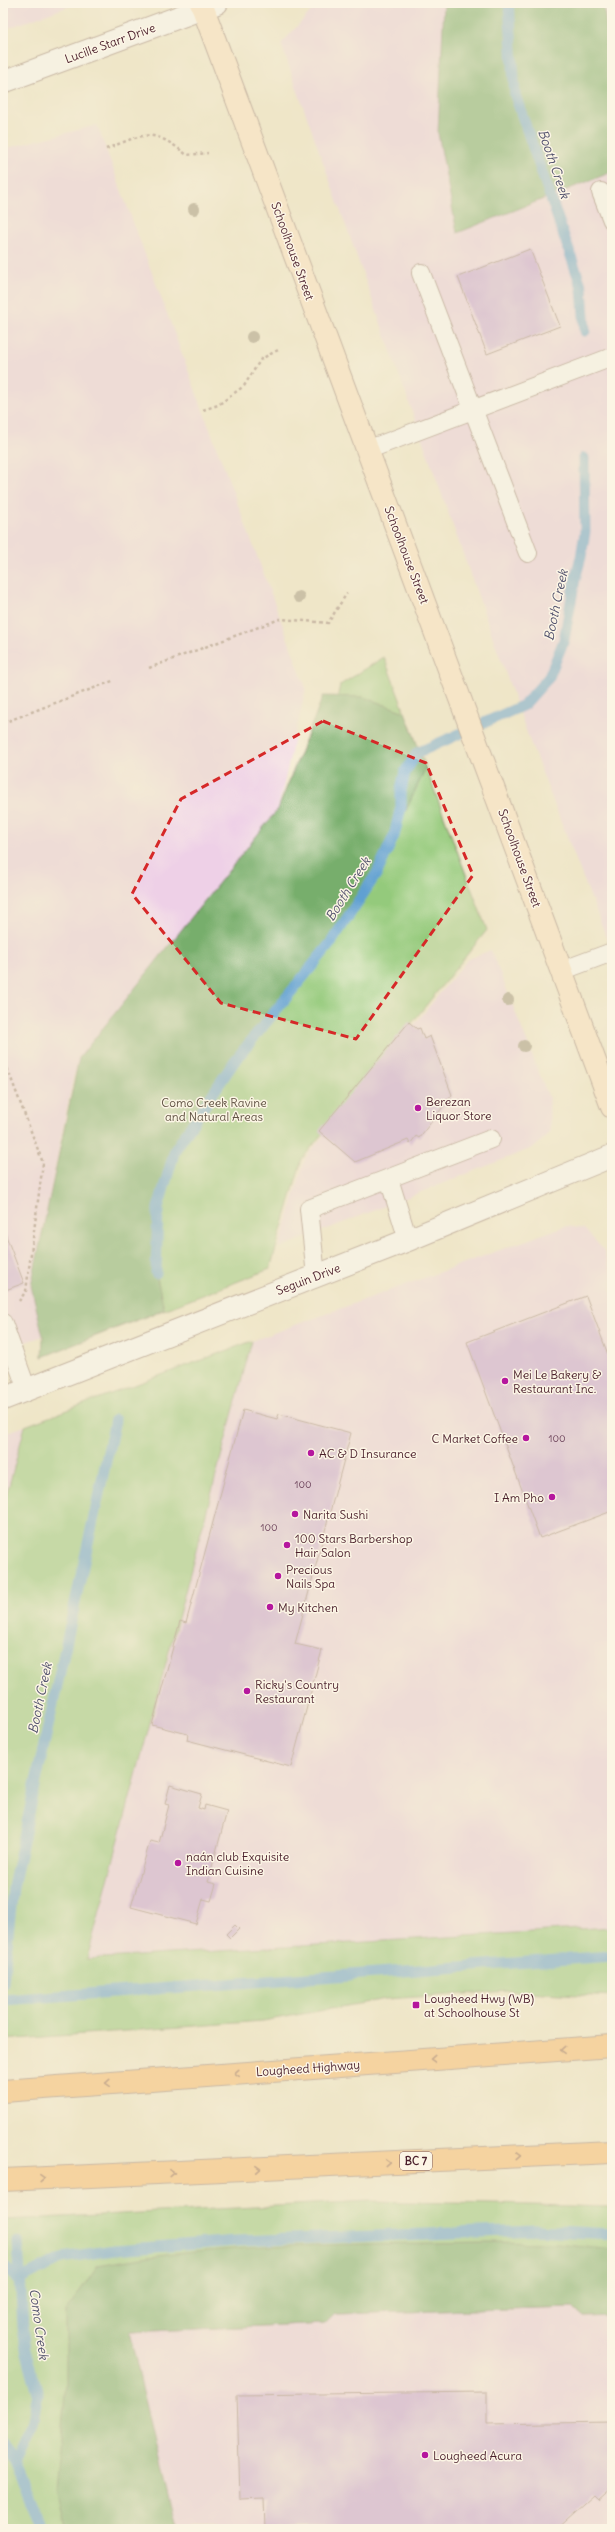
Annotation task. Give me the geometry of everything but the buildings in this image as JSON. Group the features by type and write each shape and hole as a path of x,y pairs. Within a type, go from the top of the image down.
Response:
{"main road":[{"name":"Schoolhouse Street","path":"207,5 367,450 612,1107"},
{"name":"Lougheed Highway","path":"3,2091 612,2046"},
{"name":"BC 7","path":"3,2180 612,2152"}],"street":[{"name":"Lucille Starr Drive","path":"3,82 207,5"},
{"name":"Seguin Drive","path":"3,1399 408,1240 612,1156"}],"lane":[{"path":"601,192 612,220"},
{"path":"420,272 471,410 528,554"},
{"path":"367,450 612,357"},
{"path":"561,971 612,952"},
{"path":"316,1276 309,1209 491,1140"},
{"path":"389,1178 408,1240"},
{"path":"3,1323 27,1390"}],"path":[{"path":"106,149 142,135 165,138 188,155 208,153"},
{"path":"203,410 218,405 244,386 261,359 280,349"},
{"path":"149,668 280,619 328,623 347,593"},
{"path":"3,723 115,680"},
{"path":"3,1057 43,1163 26,1291 3,1323"}],"highlighted area":[{"path":"323,721 426,763 473,875 356,1039 221,1003 132,894 181,799"}],"shaded area":[{"path":"3,3 78,3 3,30"},
{"path":"326,3 612,3 612,952 532,747 281,44 314,8"},
{"path":"97,125 306,688 278,809 79,1058 73,1078 31,1286 43,1336 3,1350 3,149"},
{"path":"491,950 549,1098 550,1133 535,1147 279,1248 305,1158 467,960"},
{"path":"565,1226 584,1229 603,1249 612,1274 612,1927 87,1960 252,1341"},
{"path":"25,1426 3,1508 3,1434"},
{"path":"573,2307 584,2317 612,2316 612,2529 177,2529 170,2511 129,2332 326,2323 335,2314"}],"green space":[{"path":"444,3 603,3 612,66 612,172 457,233 438,133"},
{"name":"Como Creek Ravine and Natural Areas","path":"384,657 487,930 302,1159 270,1269 42,1357 120,1064 308,835 340,685"},
{"path":"323,696 363,697 405,712 426,767 377,873 330,944 234,1062 175,1150 158,1208 156,1273 164,1309 42,1357 43,1336 31,1286 79,1058 278,809"},
{"path":"252,1341 87,1959 612,1927 612,1997 510,1991 386,1999 263,2021 3,2040 3,1508 25,1426"},
{"path":"371,2201 612,2207 612,2316 584,2317 573,2307 335,2314 326,2323 129,2332 170,2511 177,2529 3,2529 3,2220"},
{"path":"485,2242 556,2243 612,2249 612,2316 584,2317 573,2307 335,2314 326,2323 129,2332 176,2529 66,2529 56,2491 66,2383 66,2311 98,2265 193,2252 242,2248"}],"waterway":[{"name":"Booth Creek","path":"509,3 515,95 582,288 585,331"},
{"name":"Booth Creek","path":"156,1273 158,1208 175,1150 234,1062 330,944 377,873 394,836 401,807 401,790 405,772 417,753 524,705 549,677 564,640 585,532 584,458"},
{"name":"Booth Creek","path":"3,1983 13,1887 115,1420"},
{"path":"3,2000 612,1956"},
{"path":"3,2012 5,2026"},
{"path":"19,2280 62,2258 114,2250 237,2241 537,2230 612,2234"},
{"name":"Como Creek","path":"18,2242 23,2326 26,2349 38,2394 32,2424 14,2462 43,2529"},
{"path":"3,2266 19,2280"},
{"path":"3,2444 14,2462"}],"place":[{"name":"Berezan Liquor Store","path":"418,1108"},
{"name":"Mei Le Bakery & Restaurant Inc.","path":"505,1381"},
{"name":"C Market Coffee","path":"526,1438"},
{"name":"AC & D Insurance","path":"311,1453"},
{"name":"I Am Pho","path":"552,1497"},
{"name":"Narita Sushi","path":"295,1514"},
{"name":"100 Stars Barbershop Hair Salon","path":"287,1545"},
{"name":"Precious Nails Spa","path":"278,1576"},
{"name":"My Kitchen","path":"270,1607"},
{"name":"Ricky's Country Restaurant","path":"247,1691"},
{"name":"naán club Exquisite Indian Cuisine","path":"178,1863"},
{"name":"Lougheed Hwy (WB) at Schoolhouse St","path":"416,2005"},
{"name":"Lougheed Acura","path":"425,2455"}]}
